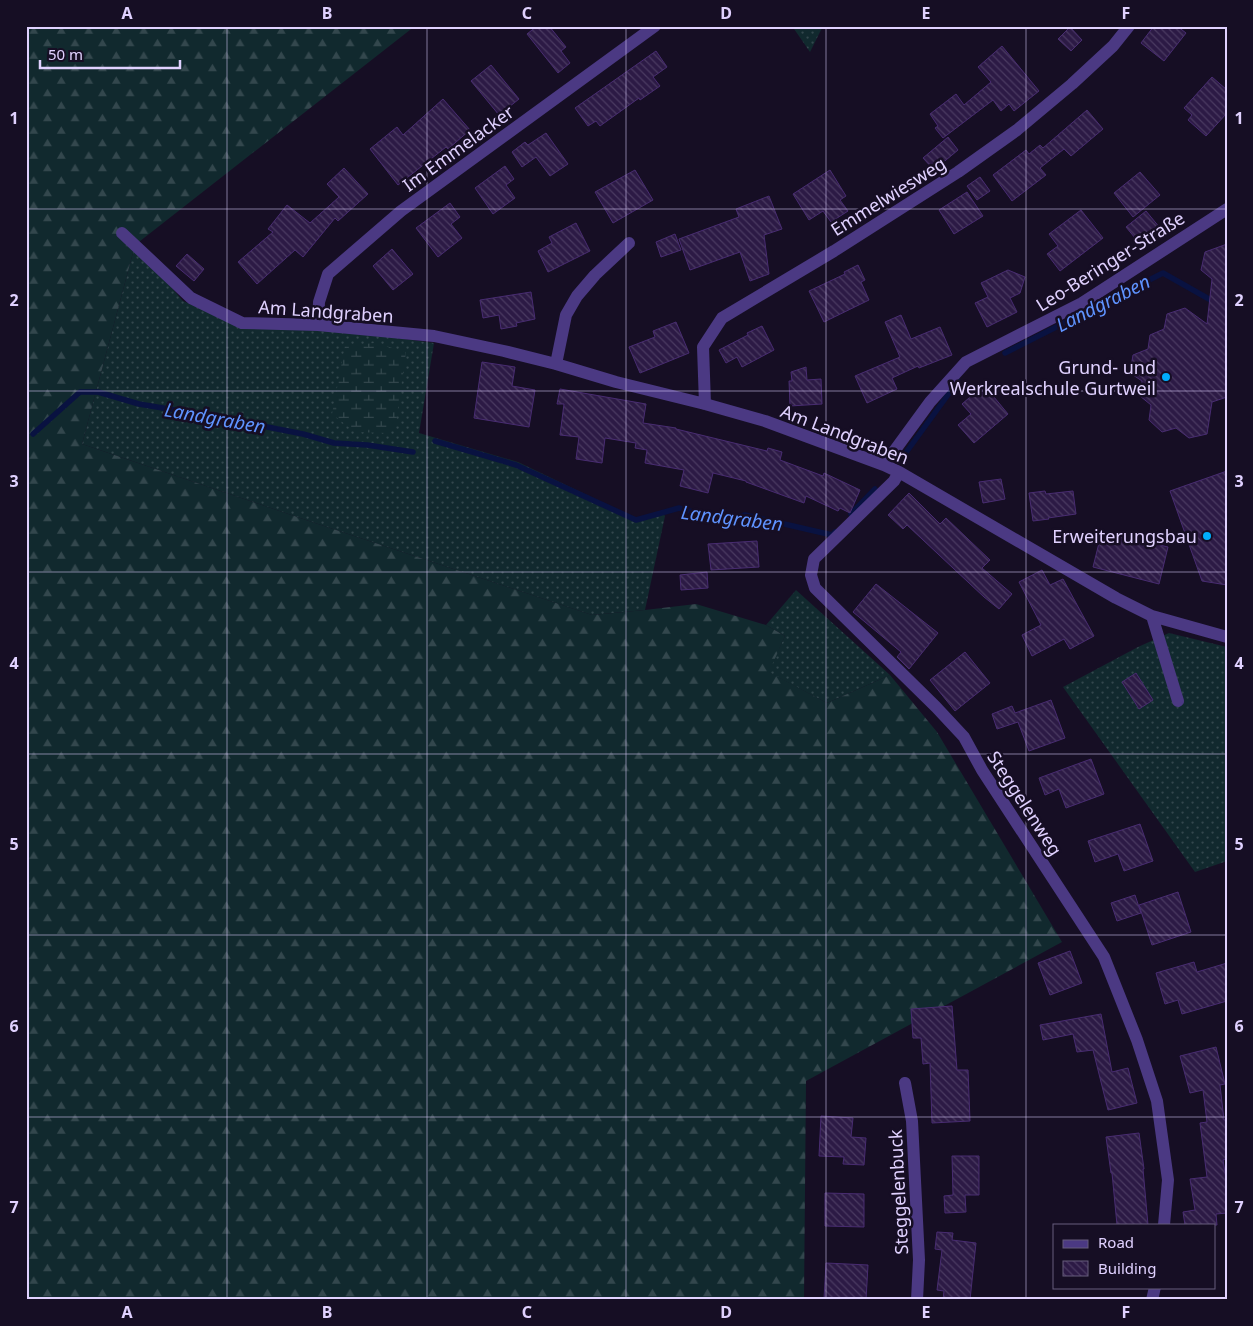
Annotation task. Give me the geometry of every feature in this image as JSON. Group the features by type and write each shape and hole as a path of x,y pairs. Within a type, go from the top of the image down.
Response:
{"street":[{"name":"Im Emmelacker","path":"318,325 319,302 328,274 401,211 655,26"},
{"name":"Emmelwiesweg","path":"705,404 703,347 722,318 834,251 988,151 1017,130 1072,84 1113,46 1129,26"},
{"name":"Leo-Beringer-Straße","path":"884,465 930,402 966,362 1082,303 1227,209"},
{"name":"Am Landgraben","path":"122,233 191,298 242,323 318,325 434,336 556,364 616,382 765,421 899,472 1116,598 1152,616 1227,637"},
{"path":"556,364 566,315 577,296 595,275 629,243"},
{"name":"Steggelenweg","path":"899,472 894,481 814,559 811,575 815,588 964,737 982,770 1104,957 1137,1040 1157,1101 1168,1180 1164,1224"},
{"path":"1152,616 1178,701"},
{"name":"Steggelenbuck","path":"904,1083 912,1121 920,1260 917,1300"}],"green space":[{"path":"26,26 415,26 135,245 82,444 592,615 696,604 766,625 785,636 769,672 827,703 890,675 937,732 1062,942 806,1081 804,1300 26,1300"},
{"path":"792,26 823,26 810,52"},
{"path":"135,245 183,301 242,327 329,329 434,343 419,433 518,462 637,519 663,512 665,516 645,610 592,615 82,444"},
{"path":"375,343 406,352 396,422 387,433 355,432 332,414 345,346"},
{"path":"796,590 890,675 827,703 768,672 785,636 766,625"},
{"path":"1169,633 1227,647 1227,861 1195,872 1063,687 1138,647"}],"building":[{"path":"537,26 549,26 566,47 561,51 570,63 558,73 527,34"},
{"path":"1154,26 1177,26 1186,33 1164,61 1141,43"},
{"path":"1070,27 1082,40 1071,51 1058,39"},
{"path":"1002,46 1039,91 1014,111 1009,104 1001,111 993,100 943,138 935,128 938,126 930,114 956,94 964,105 991,82 978,67"},
{"path":"656,51 667,67 653,77 660,86 640,100 639,98 600,126 596,121 588,126 575,108"},
{"path":"491,65 519,99 499,115 471,81"},
{"path":"1212,77 1227,90 1227,113 1206,136 1188,120 1192,115 1184,108"},
{"path":"443,99 470,130 448,149 446,147 398,185 370,149 397,127 403,135"},
{"path":"1087,110 1103,129 1071,156 1064,149 1040,168 1046,175 1012,201 993,175 1026,150 1029,154 1040,145 1043,148"},
{"path":"546,133 568,164 550,176 536,157 522,167 512,152 525,142 528,145"},
{"path":"948,137 958,150 934,170 923,158"},
{"path":"505,166 514,179 506,185 515,198 493,214 475,188"},
{"path":"344,168 368,194 338,221 335,218 303,257 295,250 257,284 238,262 273,232 268,229 287,205 310,223 339,197 327,184"},
{"path":"635,170 653,200 613,223 595,192"},
{"path":"830,170 846,196 840,200 848,211 831,222 823,211 809,220 793,194"},
{"path":"1140,172 1160,195 1133,217 1114,193"},
{"path":"980,177 990,191 977,200 967,186"},
{"path":"967,192 983,216 954,234 939,210"},
{"path":"769,196 782,229 764,235 769,274 750,281 740,252 690,270 679,239 739,217 736,209"},
{"path":"450,203 460,217 451,224 462,238 438,257 416,228"},
{"path":"1081,210 1103,238 1060,271 1047,254 1058,246 1049,234"},
{"path":"1146,211 1160,228 1140,244 1126,227"},
{"path":"576,223 590,251 548,272 538,251 552,243 549,237"},
{"path":"675,234 681,250 661,257 656,242"},
{"path":"1227,244 1227,397 1212,402 1207,434 1189,438 1176,428 1162,432 1149,420 1151,405 1140,396 1142,381 1130,373 1133,355 1148,349 1150,335 1164,329 1167,314 1185,308 1207,324 1212,279 1201,270 1205,252"},
{"path":"392,249 413,274 393,290 373,266"},
{"path":"187,254 204,269 194,281 176,266"},
{"path":"858,265 865,280 861,282 869,300 824,322 809,291 845,274 844,272"},
{"path":"1008,270 1025,277 1020,293 1010,298 1017,312 987,327 975,303 988,297 981,283"},
{"path":"531,292 535,319 516,323 517,326 501,329 499,315 483,318 480,300"},
{"path":"901,315 911,339 940,327 952,355 919,368 918,366 892,378 897,389 867,403 855,376 900,357 885,322"},
{"path":"676,322 689,353 640,373 629,347 655,337 653,331"},
{"path":"762,326 774,350 742,367 737,357 726,363 719,350"},
{"path":"482,362 515,367 512,386 535,390 529,427 474,418"},
{"path":"806,367 807,380 821,379 822,404 790,406 789,381 792,381 791,372"},
{"path":"984,385 1008,414 974,443 958,425 971,414 962,404"},
{"path":"560,389 646,404 643,423 676,428 767,451 768,448 782,452 780,460 823,476 824,473 860,490 850,513 840,508 838,511 806,496 804,503 746,481 713,473 708,493 680,486 684,470 645,463 647,450 635,448 636,443 605,438 602,463 576,459 579,437 560,435 564,404 557,404"},
{"name":"Erweiterungsbau","path":"1227,471 1227,585 1202,581 1170,491"},
{"path":"1001,479 1005,499 983,503 979,482"},
{"path":"1045,491 1046,494 1073,491 1076,514 1033,521 1029,493"},
{"path":"909,493 940,524 946,518 990,560 982,568 1012,594 999,609 907,525 903,529 888,515"},
{"path":"1102,531 1168,547 1159,584 1093,567"},
{"path":"757,541 759,567 711,570 708,544"},
{"path":"1042,570 1050,585 1063,579 1094,636 1070,649 1064,639 1032,656 1022,635 1041,625 1019,582"},
{"path":"707,572 708,588 681,590 680,575"},
{"path":"876,584 938,633 909,669 897,657 901,652 853,612"},
{"path":"965,652 990,683 955,711 930,680"},
{"path":"1136,673 1153,700 1139,709 1122,682"},
{"path":"1051,700 1065,738 1029,751 1018,722 997,729 992,714 1012,706 1015,713"},
{"path":"1091,759 1104,794 1066,808 1059,789 1045,795 1039,778"},
{"path":"1140,824 1153,861 1124,871 1118,854 1095,862 1088,841"},
{"path":"1178,892 1191,932 1152,945 1139,905"},
{"path":"1135,895 1141,913 1117,921 1111,903"},
{"path":"1070,951 1082,983 1050,995 1038,963"},
{"path":"1194,962 1197,972 1227,963 1227,1001 1182,1014 1178,1000 1165,1004 1156,973"},
{"path":"952,1006 957,1070 968,1070 970,1121 932,1123 930,1063 923,1064 921,1038 913,1038 911,1009"},
{"path":"1101,1014 1112,1072 1128,1068 1137,1103 1108,1110 1093,1050 1077,1052 1073,1034 1043,1040 1040,1025"},
{"path":"1216,1047 1225,1084 1220,1085 1224,1120 1227,1119 1227,1159 1223,1160 1227,1185 1227,1213 1216,1214 1217,1225 1185,1224 1183,1212 1195,1210 1190,1179 1207,1177 1200,1123 1207,1122 1203,1090 1190,1093 1180,1056"},
{"path":"821,1116 853,1118 851,1137 866,1138 864,1165 843,1164 844,1157 819,1156"},
{"path":"1139,1133 1148,1224 1117,1224 1106,1137"},
{"path":"952,1156 979,1156 979,1195 965,1195 966,1212 945,1213 944,1196 953,1195"},
{"path":"825,1193 864,1194 864,1227 825,1226"},
{"path":"937,1232 953,1233 952,1240 976,1243 970,1300 943,1300 944,1291 937,1290 942,1250 935,1249"},
{"path":"826,1263 868,1265 866,1300 824,1299"}],"waterway":[{"name":"Landgraben","path":"1005,353 1163,273 1216,303"},
{"name":"Landgraben","path":"902,458 958,381"},
{"name":"Landgraben","path":"33,434 80,392 98,392 139,404 303,434 334,443 367,445 413,452"},
{"name":"Landgraben","path":"435,441 516,465 636,520 679,508 724,521 745,515 832,535 835,532"},
{"name":"Landgraben","path":"851,514 875,489"}],"place":[{"name":"Grund- und Werkrealschule Gurtweil","path":"1166,377"},
{"name":"Erweiterungsbau","path":"1207,536"}]}
